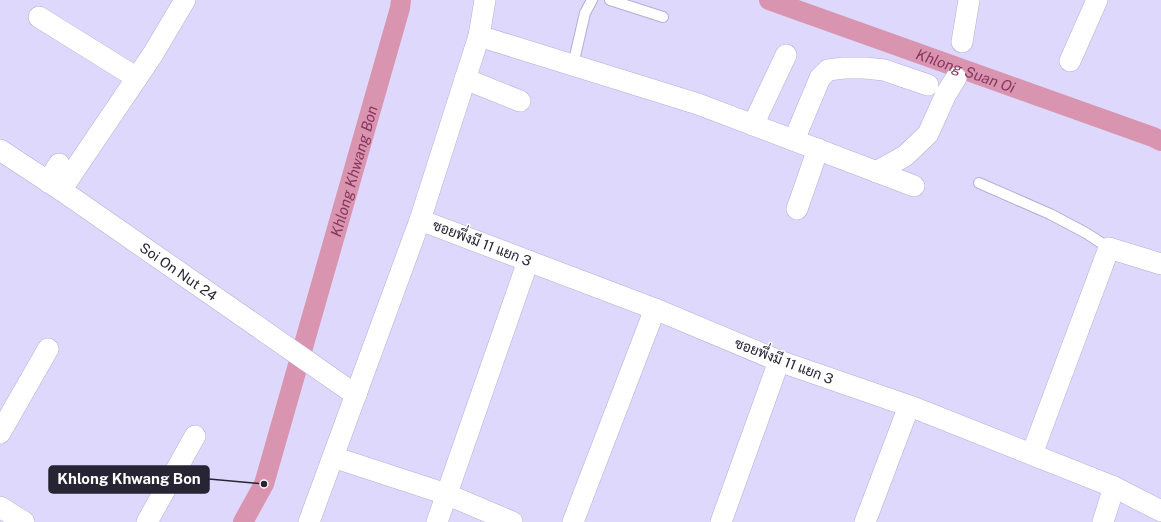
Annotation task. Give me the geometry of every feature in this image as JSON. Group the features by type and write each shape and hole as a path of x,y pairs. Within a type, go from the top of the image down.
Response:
{"street":[{"path":"55,186 137,78 185,0"},
{"path":"309,522 420,220 479,36 485,0"},
{"path":"962,42 969,0"},
{"path":"1070,61 1097,0"},
{"path":"39,17 137,78"},
{"path":"479,36 698,104 914,186"},
{"path":"753,125 786,55"},
{"path":"794,140 820,78 828,70 844,68 884,70 928,85"},
{"path":"876,172 905,156 928,134 946,94 956,78"},
{"path":"465,79 520,101"},
{"path":"797,209 818,149"},
{"name":"Soi On Nut 24","path":"0,150 55,186 356,395"},
{"path":"55,186 59,164"},
{"name":"ซอยพึ่งมี 11 แยก 3","path":"420,220 655,309 779,361 909,406 1032,454 1114,487 1161,511"},
{"path":"1032,454 1109,248 1161,264"},
{"path":"437,522 528,261"},
{"path":"573,522 655,309"},
{"path":"0,433 48,349"},
{"path":"721,522 779,361"},
{"path":"865,522 909,406"},
{"path":"147,522 195,436"},
{"path":"333,457 446,494 512,522"},
{"path":"1103,522 1114,487"},
{"path":"0,507 24,522"}],"lane":[{"path":"573,65 585,13 592,0"},
{"path":"610,0 663,17"},
{"path":"979,183 1050,214 1086,233 1109,248"}],"waterway":[{"name":"Khlong Khwang Bon","path":"243,522 264,484 400,8 401,0"},
{"name":"Khlong Suan Oi","path":"769,0 1161,141"}],"place":[{"name":"Khlong Khwang Bon","path":"264,484"}]}
